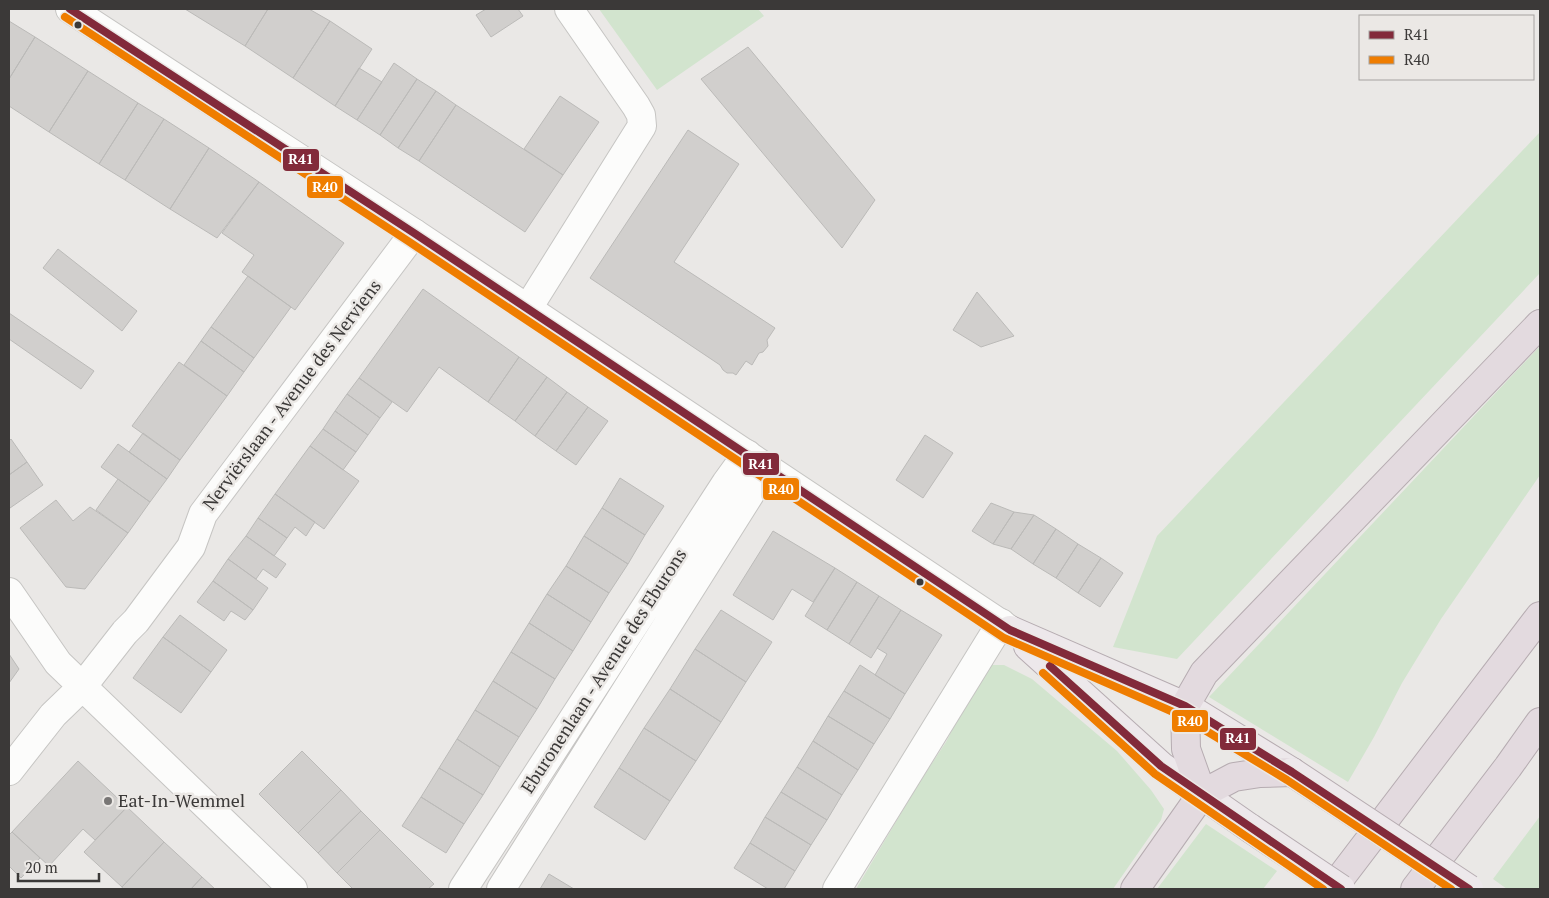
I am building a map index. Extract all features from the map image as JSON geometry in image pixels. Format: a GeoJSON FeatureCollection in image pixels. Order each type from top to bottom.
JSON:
{"type":"FeatureCollection","features":[{"type":"Feature","properties":{"kind":"highway"},"geometry":{"type":"LineString","coordinates":[[1202,794],[1186,750],[1185,706],[1204,673],[1540,324]]}},
{"type":"Feature","properties":{"kind":"highway"},"geometry":{"type":"LineString","coordinates":[[1332,889],[1540,616]]}},
{"type":"Feature","properties":{"kind":"highway"},"geometry":{"type":"LineString","coordinates":[[1415,889],[1508,768],[1540,722]]}},
{"type":"Feature","properties":{"kind":"highway"},"geometry":{"type":"LineString","coordinates":[[1135,889],[1202,794],[1234,777],[1260,773],[1292,772]]}},
{"type":"Feature","properties":{"kind":"main road"},"geometry":{"type":"LineString","coordinates":[[1005,626],[1185,706],[1292,772],[1469,889]]}},
{"type":"Feature","properties":{"kind":"main road"},"geometry":{"type":"LineString","coordinates":[[1005,626],[1161,766],[1341,889]]}},
{"type":"Feature","properties":{"kind":"street"},"geometry":{"type":"LineString","coordinates":[[70,9],[528,308],[1005,626],[837,889]]}},
{"type":"Feature","properties":{"kind":"street"},"geometry":{"type":"LineString","coordinates":[[528,308],[642,126],[642,115],[570,9]]}},
{"type":"Feature","properties":{"kind":"street","name":"Nerviërslaan - Avenue des Nerviens"},"geometry":{"type":"LineString","coordinates":[[9,771],[53,715],[82,687],[125,632],[136,621],[191,547],[203,514],[414,233]]}},
{"type":"Feature","properties":{"kind":"street","name":"Eburonenlaan - Avenue des Eburons"},"geometry":{"type":"LineString","coordinates":[[463,889],[726,483],[757,460]]}},
{"type":"Feature","properties":{"kind":"street","name":"Eburonenlaan - Avenue des Eburons"},"geometry":{"type":"LineString","coordinates":[[501,889],[757,460]]}},
{"type":"Feature","properties":{"kind":"street"},"geometry":{"type":"LineString","coordinates":[[9,592],[58,663],[293,889]]}},
{"type":"Feature","properties":{"kind":"green space"},"geometry":{"type":"Polygon","coordinates":[[[599,9],[758,9],[764,16],[657,90],[599,9]]]}},
{"type":"Feature","properties":{"kind":"green space"},"geometry":{"type":"Polygon","coordinates":[[[1540,132],[1540,273],[1177,659],[1113,647],[1157,536],[1540,132]]]}},
{"type":"Feature","properties":{"kind":"green space"},"geometry":{"type":"Polygon","coordinates":[[[1540,346],[1540,475],[1441,619],[1402,683],[1348,782],[1209,697],[1540,346]]]}},
{"type":"Feature","properties":{"kind":"green space"},"geometry":{"type":"Polygon","coordinates":[[[991,665],[1004,665],[1032,679],[1117,751],[1151,790],[1164,809],[1161,820],[1113,889],[856,889],[919,783],[946,742],[977,681],[991,665]]]}},
{"type":"Feature","properties":{"kind":"green space"},"geometry":{"type":"Polygon","coordinates":[[[1540,816],[1540,889],[1507,889],[1493,879],[1540,816]]]}},
{"type":"Feature","properties":{"kind":"green space"},"geometry":{"type":"Polygon","coordinates":[[[1206,824],[1277,871],[1263,889],[1157,889],[1206,824]]]}},
{"type":"Feature","properties":{"kind":"building"},"geometry":{"type":"Polygon","coordinates":[[[185,9],[268,9],[245,46],[185,9]]]}},
{"type":"Feature","properties":{"kind":"building"},"geometry":{"type":"Polygon","coordinates":[[[268,9],[309,9],[330,21],[293,78],[245,46],[268,9]]]}},
{"type":"Feature","properties":{"kind":"building"},"geometry":{"type":"Polygon","coordinates":[[[486,9],[518,9],[523,16],[491,37],[476,15],[486,9]]]}},
{"type":"Feature","properties":{"kind":"building"},"geometry":{"type":"Polygon","coordinates":[[[9,21],[35,37],[9,79],[9,21]]]}},
{"type":"Feature","properties":{"kind":"building"},"geometry":{"type":"Polygon","coordinates":[[[330,21],[372,49],[335,106],[293,78],[330,21]]]}},
{"type":"Feature","properties":{"kind":"building"},"geometry":{"type":"Polygon","coordinates":[[[35,37],[88,71],[49,132],[9,106],[9,79],[35,37]]]}},
{"type":"Feature","properties":{"kind":"building"},"geometry":{"type":"Polygon","coordinates":[[[748,47],[875,200],[842,248],[701,79],[748,47]]]}},
{"type":"Feature","properties":{"kind":"building"},"geometry":{"type":"Polygon","coordinates":[[[394,63],[417,79],[380,135],[357,120],[394,63]]]}},
{"type":"Feature","properties":{"kind":"building"},"geometry":{"type":"Polygon","coordinates":[[[359,68],[382,82],[357,120],[335,106],[359,68]]]}},
{"type":"Feature","properties":{"kind":"building"},"geometry":{"type":"Polygon","coordinates":[[[88,71],[138,103],[99,164],[49,132],[88,71]]]}},
{"type":"Feature","properties":{"kind":"building"},"geometry":{"type":"Polygon","coordinates":[[[417,79],[436,91],[398,148],[380,135],[417,79]]]}},
{"type":"Feature","properties":{"kind":"building"},"geometry":{"type":"Polygon","coordinates":[[[436,91],[456,105],[419,161],[398,148],[436,91]]]}},
{"type":"Feature","properties":{"kind":"building"},"geometry":{"type":"Polygon","coordinates":[[[560,96],[599,122],[563,175],[524,149],[560,96]]]}},
{"type":"Feature","properties":{"kind":"building"},"geometry":{"type":"Polygon","coordinates":[[[138,103],[164,119],[125,180],[99,164],[138,103]]]}},
{"type":"Feature","properties":{"kind":"building"},"geometry":{"type":"Polygon","coordinates":[[[456,105],[563,175],[525,232],[419,161],[456,105]]]}},
{"type":"Feature","properties":{"kind":"building"},"geometry":{"type":"Polygon","coordinates":[[[164,119],[209,148],[170,209],[125,180],[164,119]]]}},
{"type":"Feature","properties":{"kind":"building"},"geometry":{"type":"Polygon","coordinates":[[[688,130],[739,164],[674,262],[775,328],[767,340],[768,346],[763,352],[759,353],[752,365],[746,361],[736,375],[727,373],[720,365],[590,278],[688,130]]]}},
{"type":"Feature","properties":{"kind":"building"},"geometry":{"type":"Polygon","coordinates":[[[209,148],[259,182],[217,238],[170,209],[209,148]]]}},
{"type":"Feature","properties":{"kind":"building"},"geometry":{"type":"Polygon","coordinates":[[[259,182],[344,243],[295,310],[242,272],[254,255],[222,233],[259,182]]]}},
{"type":"Feature","properties":{"kind":"building"},"geometry":{"type":"Polygon","coordinates":[[[58,249],[137,311],[122,331],[43,268],[58,249]]]}},
{"type":"Feature","properties":{"kind":"building"},"geometry":{"type":"Polygon","coordinates":[[[248,276],[291,307],[254,358],[211,327],[248,276]]]}},
{"type":"Feature","properties":{"kind":"building"},"geometry":{"type":"Polygon","coordinates":[[[423,289],[519,357],[488,402],[439,367],[407,412],[359,378],[423,289]]]}},
{"type":"Feature","properties":{"kind":"building"},"geometry":{"type":"Polygon","coordinates":[[[977,292],[1014,336],[981,347],[953,330],[977,292]]]}},
{"type":"Feature","properties":{"kind":"building"},"geometry":{"type":"Polygon","coordinates":[[[9,313],[94,371],[81,389],[9,339],[9,313]]]}},
{"type":"Feature","properties":{"kind":"building"},"geometry":{"type":"Polygon","coordinates":[[[211,327],[254,358],[244,372],[201,341],[211,327]]]}},
{"type":"Feature","properties":{"kind":"building"},"geometry":{"type":"Polygon","coordinates":[[[201,341],[244,372],[227,396],[184,365],[201,341]]]}},
{"type":"Feature","properties":{"kind":"building"},"geometry":{"type":"Polygon","coordinates":[[[519,357],[547,377],[515,421],[488,402],[519,357]]]}},
{"type":"Feature","properties":{"kind":"building"},"geometry":{"type":"Polygon","coordinates":[[[179,362],[227,396],[180,460],[132,426],[179,362]]]}},
{"type":"Feature","properties":{"kind":"building"},"geometry":{"type":"Polygon","coordinates":[[[547,377],[567,392],[535,436],[515,421],[547,377]]]}},
{"type":"Feature","properties":{"kind":"building"},"geometry":{"type":"Polygon","coordinates":[[[359,378],[392,402],[380,418],[347,394],[359,378]]]}},
{"type":"Feature","properties":{"kind":"building"},"geometry":{"type":"Polygon","coordinates":[[[567,392],[588,407],[556,451],[535,436],[567,392]]]}},
{"type":"Feature","properties":{"kind":"building"},"geometry":{"type":"Polygon","coordinates":[[[347,394],[380,418],[368,435],[335,411],[347,394]]]}},
{"type":"Feature","properties":{"kind":"building"},"geometry":{"type":"Polygon","coordinates":[[[588,407],[608,421],[576,465],[556,451],[588,407]]]}},
{"type":"Feature","properties":{"kind":"building"},"geometry":{"type":"Polygon","coordinates":[[[335,411],[368,435],[356,452],[323,429],[335,411]]]}},
{"type":"Feature","properties":{"kind":"building"},"geometry":{"type":"Polygon","coordinates":[[[323,429],[356,452],[343,470],[310,446],[323,429]]]}},
{"type":"Feature","properties":{"kind":"building"},"geometry":{"type":"Polygon","coordinates":[[[143,433],[180,460],[167,479],[129,452],[143,433]]]}},
{"type":"Feature","properties":{"kind":"building"},"geometry":{"type":"Polygon","coordinates":[[[925,435],[953,453],[923,498],[896,480],[925,435]]]}},
{"type":"Feature","properties":{"kind":"building"},"geometry":{"type":"Polygon","coordinates":[[[11,439],[27,462],[9,475],[9,441],[11,439]]]}},
{"type":"Feature","properties":{"kind":"building"},"geometry":{"type":"Polygon","coordinates":[[[118,444],[167,479],[150,502],[101,467],[118,444]]]}},
{"type":"Feature","properties":{"kind":"building"},"geometry":{"type":"Polygon","coordinates":[[[310,446],[359,481],[324,529],[275,494],[310,446]]]}},
{"type":"Feature","properties":{"kind":"building"},"geometry":{"type":"Polygon","coordinates":[[[27,462],[43,485],[10,508],[9,475],[27,462]]]}},
{"type":"Feature","properties":{"kind":"building"},"geometry":{"type":"Polygon","coordinates":[[[620,478],[664,506],[645,535],[602,508],[620,478]]]}},
{"type":"Feature","properties":{"kind":"building"},"geometry":{"type":"Polygon","coordinates":[[[118,479],[150,502],[128,533],[96,510],[118,479]]]}},
{"type":"Feature","properties":{"kind":"building"},"geometry":{"type":"Polygon","coordinates":[[[275,494],[315,522],[306,536],[295,527],[287,538],[258,518],[275,494]]]}},
{"type":"Feature","properties":{"kind":"building"},"geometry":{"type":"Polygon","coordinates":[[[56,500],[73,521],[90,507],[128,533],[85,589],[66,587],[20,528],[56,500]]]}},
{"type":"Feature","properties":{"kind":"building"},"geometry":{"type":"Polygon","coordinates":[[[991,503],[1014,512],[993,544],[972,531],[991,503]]]}},
{"type":"Feature","properties":{"kind":"building"},"geometry":{"type":"Polygon","coordinates":[[[602,508],[645,535],[628,564],[584,536],[602,508]]]}},
{"type":"Feature","properties":{"kind":"building"},"geometry":{"type":"Polygon","coordinates":[[[1014,512],[1034,515],[1011,549],[993,544],[1014,512]]]}},
{"type":"Feature","properties":{"kind":"building"},"geometry":{"type":"Polygon","coordinates":[[[1034,515],[1056,529],[1033,564],[1011,549],[1034,515]]]}},
{"type":"Feature","properties":{"kind":"building"},"geometry":{"type":"Polygon","coordinates":[[[258,518],[287,538],[274,556],[246,536],[258,518]]]}},
{"type":"Feature","properties":{"kind":"building"},"geometry":{"type":"Polygon","coordinates":[[[1056,529],[1078,544],[1056,578],[1033,564],[1056,529]]]}},
{"type":"Feature","properties":{"kind":"building"},"geometry":{"type":"Polygon","coordinates":[[[773,531],[835,568],[813,602],[792,589],[773,620],[733,595],[773,531]]]}},
{"type":"Feature","properties":{"kind":"building"},"geometry":{"type":"Polygon","coordinates":[[[246,536],[286,564],[276,578],[263,569],[256,579],[228,559],[246,536]]]}},
{"type":"Feature","properties":{"kind":"building"},"geometry":{"type":"Polygon","coordinates":[[[584,536],[628,564],[609,593],[566,566],[584,536]]]}},
{"type":"Feature","properties":{"kind":"building"},"geometry":{"type":"Polygon","coordinates":[[[1078,544],[1101,558],[1078,593],[1056,578],[1078,544]]]}},
{"type":"Feature","properties":{"kind":"building"},"geometry":{"type":"Polygon","coordinates":[[[1101,558],[1123,573],[1100,607],[1078,593],[1101,558]]]}},
{"type":"Feature","properties":{"kind":"building"},"geometry":{"type":"Polygon","coordinates":[[[228,559],[268,588],[253,610],[213,581],[228,559]]]}},
{"type":"Feature","properties":{"kind":"building"},"geometry":{"type":"Polygon","coordinates":[[[566,566],[609,593],[591,622],[547,594],[566,566]]]}},
{"type":"Feature","properties":{"kind":"building"},"geometry":{"type":"Polygon","coordinates":[[[835,568],[857,582],[827,630],[805,616],[835,568]]]}},
{"type":"Feature","properties":{"kind":"building"},"geometry":{"type":"Polygon","coordinates":[[[213,581],[253,610],[245,620],[231,611],[224,621],[197,602],[213,581]]]}},
{"type":"Feature","properties":{"kind":"building"},"geometry":{"type":"Polygon","coordinates":[[[857,582],[879,596],[849,644],[827,630],[857,582]]]}},
{"type":"Feature","properties":{"kind":"building"},"geometry":{"type":"Polygon","coordinates":[[[547,594],[591,622],[573,651],[529,623],[547,594]]]}},
{"type":"Feature","properties":{"kind":"building"},"geometry":{"type":"Polygon","coordinates":[[[879,596],[901,610],[871,658],[849,644],[879,596]]]}},
{"type":"Feature","properties":{"kind":"building"},"geometry":{"type":"Polygon","coordinates":[[[721,610],[772,642],[746,682],[695,649],[721,610]]]}},
{"type":"Feature","properties":{"kind":"building"},"geometry":{"type":"Polygon","coordinates":[[[901,610],[942,635],[905,694],[875,675],[887,654],[877,648],[901,610]]]}},
{"type":"Feature","properties":{"kind":"building"},"geometry":{"type":"Polygon","coordinates":[[[180,615],[227,650],[211,672],[163,637],[180,615]]]}},
{"type":"Feature","properties":{"kind":"building"},"geometry":{"type":"Polygon","coordinates":[[[529,623],[573,651],[555,679],[511,652],[529,623]]]}},
{"type":"Feature","properties":{"kind":"building"},"geometry":{"type":"Polygon","coordinates":[[[163,637],[211,672],[181,713],[133,678],[163,637]]]}},
{"type":"Feature","properties":{"kind":"building"},"geometry":{"type":"Polygon","coordinates":[[[695,649],[746,682],[721,722],[670,689],[695,649]]]}},
{"type":"Feature","properties":{"kind":"building"},"geometry":{"type":"Polygon","coordinates":[[[511,652],[555,679],[537,709],[493,681],[511,652]]]}},
{"type":"Feature","properties":{"kind":"building"},"geometry":{"type":"Polygon","coordinates":[[[9,654],[19,669],[9,683],[9,654]]]}},
{"type":"Feature","properties":{"kind":"building"},"geometry":{"type":"Polygon","coordinates":[[[860,665],[905,694],[890,719],[844,691],[860,665]]]}},
{"type":"Feature","properties":{"kind":"building"},"geometry":{"type":"Polygon","coordinates":[[[493,681],[537,709],[519,737],[475,710],[493,681]]]}},
{"type":"Feature","properties":{"kind":"building"},"geometry":{"type":"Polygon","coordinates":[[[670,689],[721,722],[696,761],[644,728],[670,689]]]}},
{"type":"Feature","properties":{"kind":"building"},"geometry":{"type":"Polygon","coordinates":[[[844,691],[890,719],[874,744],[828,716],[844,691]]]}},
{"type":"Feature","properties":{"kind":"building"},"geometry":{"type":"Polygon","coordinates":[[[475,710],[519,737],[500,767],[457,739],[475,710]]]}},
{"type":"Feature","properties":{"kind":"building"},"geometry":{"type":"Polygon","coordinates":[[[828,716],[874,744],[858,770],[813,741],[828,716]]]}},
{"type":"Feature","properties":{"kind":"building"},"geometry":{"type":"Polygon","coordinates":[[[644,728],[696,761],[670,801],[619,768],[644,728]]]}},
{"type":"Feature","properties":{"kind":"building"},"geometry":{"type":"Polygon","coordinates":[[[457,739],[500,767],[483,795],[439,768],[457,739]]]}},
{"type":"Feature","properties":{"kind":"building"},"geometry":{"type":"Polygon","coordinates":[[[813,741],[858,770],[842,795],[797,767],[813,741]]]}},
{"type":"Feature","properties":{"kind":"building"},"geometry":{"type":"Polygon","coordinates":[[[302,751],[341,790],[298,833],[259,794],[302,751]]]}},
{"type":"Feature","properties":{"kind":"building"},"geometry":{"type":"Polygon","coordinates":[[[78,761],[127,807],[95,840],[83,829],[49,866],[12,832],[78,761]]]}},
{"type":"Feature","properties":{"kind":"building"},"geometry":{"type":"Polygon","coordinates":[[[797,767],[842,795],[827,820],[781,792],[797,767]]]}},
{"type":"Feature","properties":{"kind":"building"},"geometry":{"type":"Polygon","coordinates":[[[439,768],[483,795],[464,824],[421,797],[439,768]]]}},
{"type":"Feature","properties":{"kind":"building"},"geometry":{"type":"Polygon","coordinates":[[[619,768],[670,801],[645,840],[594,807],[619,768]]]}},
{"type":"Feature","properties":{"kind":"building"},"geometry":{"type":"Polygon","coordinates":[[[341,790],[361,811],[318,853],[298,833],[341,790]]]}},
{"type":"Feature","properties":{"kind":"building"},"geometry":{"type":"Polygon","coordinates":[[[781,792],[827,820],[811,845],[765,817],[781,792]]]}},
{"type":"Feature","properties":{"kind":"building"},"geometry":{"type":"Polygon","coordinates":[[[421,797],[464,824],[446,853],[402,826],[421,797]]]}},
{"type":"Feature","properties":{"kind":"building"},"geometry":{"type":"Polygon","coordinates":[[[127,807],[164,842],[122,887],[84,852],[127,807]]]}},
{"type":"Feature","properties":{"kind":"building"},"geometry":{"type":"Polygon","coordinates":[[[361,811],[380,830],[337,873],[318,853],[361,811]]]}},
{"type":"Feature","properties":{"kind":"building"},"geometry":{"type":"Polygon","coordinates":[[[765,817],[811,845],[795,871],[750,843],[765,817]]]}},
{"type":"Feature","properties":{"kind":"building"},"geometry":{"type":"Polygon","coordinates":[[[380,830],[434,884],[428,889],[353,889],[337,873],[380,830]]]}},
{"type":"Feature","properties":{"kind":"building"},"geometry":{"type":"Polygon","coordinates":[[[12,832],[40,858],[21,878],[9,866],[9,835],[12,832]]]}},
{"type":"Feature","properties":{"kind":"building"},"geometry":{"type":"Polygon","coordinates":[[[164,842],[202,877],[191,889],[123,889],[122,887],[164,842]]]}},
{"type":"Feature","properties":{"kind":"building"},"geometry":{"type":"Polygon","coordinates":[[[750,843],[795,871],[784,889],[768,889],[734,868],[750,843]]]}},
{"type":"Feature","properties":{"kind":"building"},"geometry":{"type":"Polygon","coordinates":[[[549,874],[574,889],[540,889],[549,874]]]}},
{"type":"Feature","properties":{"kind":"building"},"geometry":{"type":"Polygon","coordinates":[[[202,877],[215,889],[191,889],[202,877]]]}},
{"type":"Feature","properties":{"kind":"transit line","name":"R41"},"geometry":{"type":"LineString","coordinates":[[70,9],[414,233],[1010,630],[1185,706],[1292,772],[1469,889]]}},
{"type":"Feature","properties":{"kind":"transit line","name":"R40"},"geometry":{"type":"LineString","coordinates":[[65,17],[408,241],[1004,638],[1180,715],[1287,780],[1451,889]]}},
{"type":"Feature","properties":{"kind":"transit line","name":"R41"},"geometry":{"type":"LineString","coordinates":[[1050,666],[1161,766],[1341,889]]}},
{"type":"Feature","properties":{"kind":"transit line","name":"R40"},"geometry":{"type":"LineString","coordinates":[[1043,673],[1155,774],[1323,889]]}},
{"type":"Feature","properties":{"kind":"place","name":"Eat-In-Wemmel"},"geometry":{"type":"Point","coordinates":[108,801]}}]}
